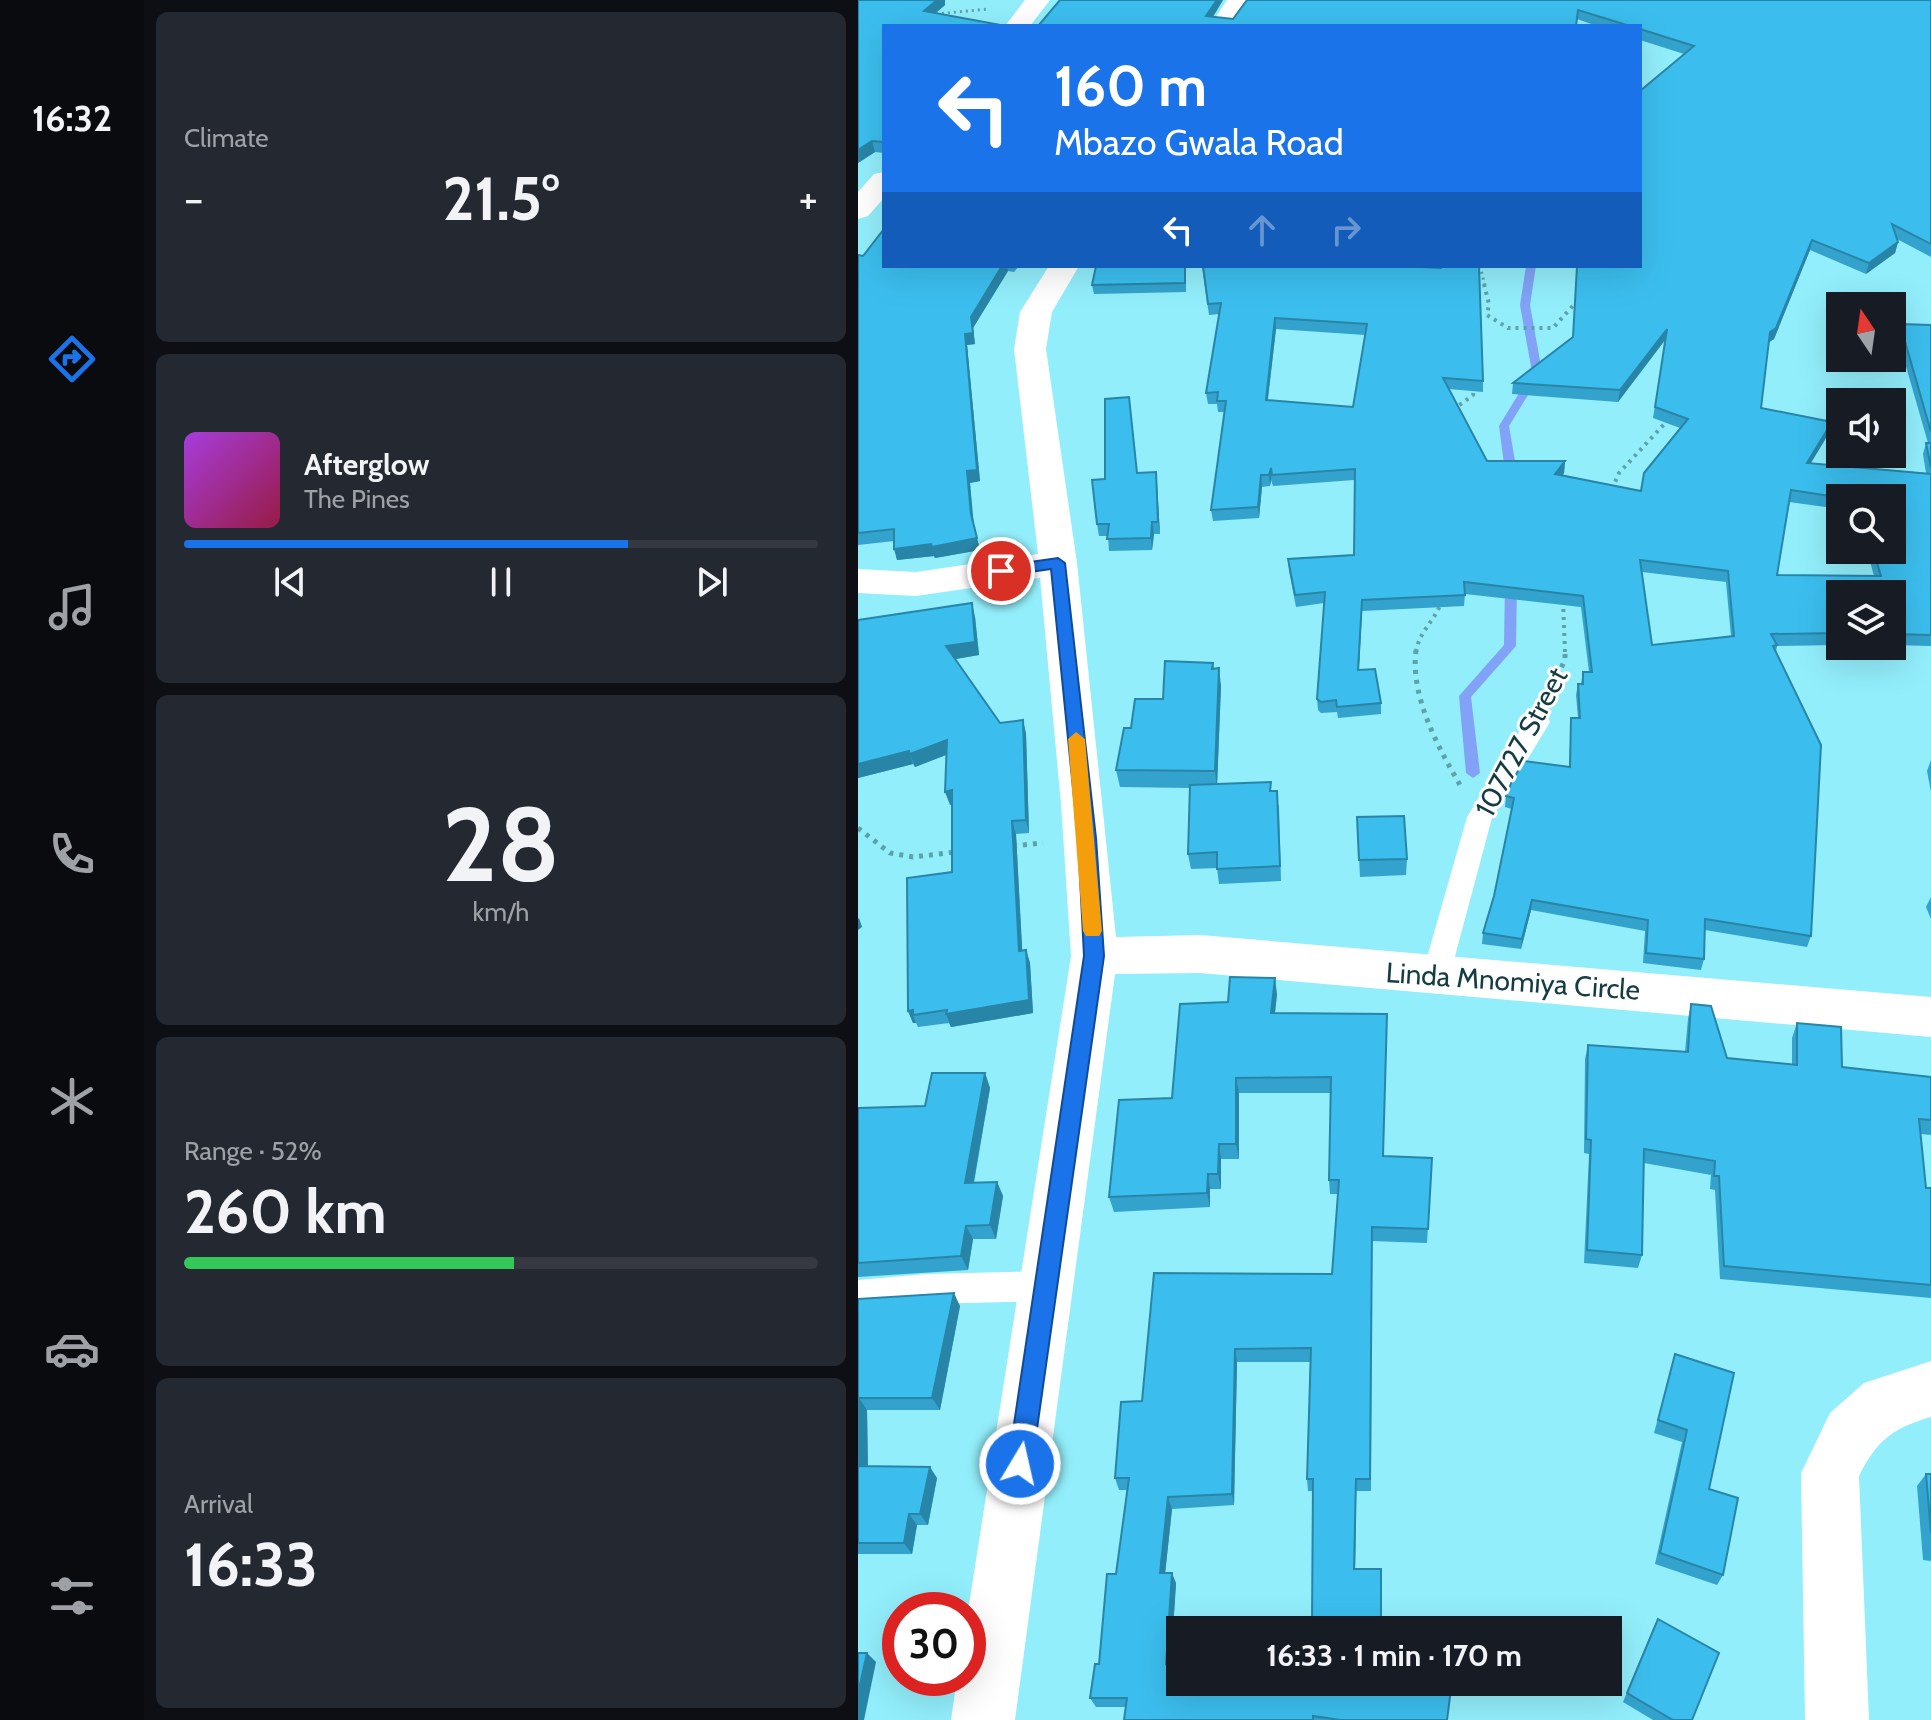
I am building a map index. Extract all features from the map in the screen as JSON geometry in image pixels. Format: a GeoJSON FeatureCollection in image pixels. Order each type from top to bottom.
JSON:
{"type":"FeatureCollection","features":[{"type":"Feature","properties":{"kind":"street"},"geometry":{"type":"LineString","coordinates":[[1223,24],[1239,0]]}},
{"type":"Feature","properties":{"kind":"street"},"geometry":{"type":"LineString","coordinates":[[1019,24],[1036,2]]}},
{"type":"Feature","properties":{"kind":"street"},"geometry":{"type":"LineString","coordinates":[[858,210],[882,182]]}},
{"type":"Feature","properties":{"kind":"street"},"geometry":{"type":"LineString","coordinates":[[983,1720],[1094,956],[1087,838],[1058,563],[1030,349],[1036,312],[1063,268]]}},
{"type":"Feature","properties":{"kind":"street"},"geometry":{"type":"LineString","coordinates":[[858,581],[916,584],[1058,563]]}},
{"type":"Feature","properties":{"kind":"street","name":"Linda Mnomiya Circle"},"geometry":{"type":"LineString","coordinates":[[1094,956],[1200,954],[1931,1017]]}},
{"type":"Feature","properties":{"kind":"street"},"geometry":{"type":"LineString","coordinates":[[1837,1720],[1830,1473],[1850,1433],[1884,1403],[1931,1389]]}},
{"type":"Feature","properties":{"kind":"lane","name":"107727 Street"},"geometry":{"type":"LineString","coordinates":[[1436,975],[1480,817],[1538,722]]}},
{"type":"Feature","properties":{"kind":"lane"},"geometry":{"type":"LineString","coordinates":[[858,1295],[926,1289],[1047,1286]]}},
{"type":"Feature","properties":{"kind":"path"},"geometry":{"type":"LineString","coordinates":[[931,14],[1036,2]]}},
{"type":"Feature","properties":{"kind":"path"},"geometry":{"type":"LineString","coordinates":[[1480,268],[1489,304],[1487,315],[1508,328],[1553,328],[1575,299],[1586,300]]}},
{"type":"Feature","properties":{"kind":"path"},"geometry":{"type":"LineString","coordinates":[[1452,415],[1454,407],[1473,395],[1476,380]]}},
{"type":"Feature","properties":{"kind":"path"},"geometry":{"type":"LineString","coordinates":[[1606,502],[1619,473],[1670,417]]}},
{"type":"Feature","properties":{"kind":"path","name":"107727 Street"},"geometry":{"type":"LineString","coordinates":[[1538,722],[1565,659],[1563,603],[1569,589]]}},
{"type":"Feature","properties":{"kind":"path"},"geometry":{"type":"LineString","coordinates":[[1442,597],[1440,612],[1424,628],[1416,644],[1417,676],[1426,711],[1456,777],[1480,817]]}},
{"type":"Feature","properties":{"kind":"path"},"geometry":{"type":"LineString","coordinates":[[858,828],[890,853],[913,857],[960,852]]}},
{"type":"Feature","properties":{"kind":"path"},"geometry":{"type":"LineString","coordinates":[[1008,847],[1087,838]]}},
{"type":"Feature","properties":{"kind":"building"},"geometry":{"type":"Polygon","coordinates":[[[858,0],[937,0],[924,11],[995,24],[882,24],[882,142],[872,141],[858,150],[858,0]]]}},
{"type":"Feature","properties":{"kind":"building"},"geometry":{"type":"Polygon","coordinates":[[[1060,0],[1217,0],[1206,16],[1233,19],[1247,0],[1931,0],[1931,244],[1892,224],[1898,242],[1869,263],[1812,240],[1776,328],[1770,332],[1761,408],[1826,421],[1826,432],[1807,463],[1826,465],[1826,468],[1931,474],[1931,635],[1906,634],[1906,580],[1826,580],[1826,633],[1771,634],[1777,645],[1773,646],[1821,745],[1811,936],[1705,919],[1704,959],[1646,953],[1648,920],[1532,900],[1522,939],[1483,933],[1494,896],[1514,798],[1506,796],[1512,781],[1524,761],[1570,767],[1571,718],[1580,718],[1578,684],[1583,684],[1583,672],[1592,672],[1583,596],[1464,582],[1465,595],[1362,600],[1358,670],[1375,669],[1381,703],[1337,707],[1336,700],[1321,702],[1317,699],[1325,592],[1295,595],[1288,559],[1354,555],[1355,469],[1272,475],[1271,468],[1269,475],[1261,475],[1258,507],[1211,510],[1226,401],[1217,401],[1218,392],[1206,393],[1221,303],[1208,304],[1203,268],[1479,268],[1483,381],[1443,378],[1487,461],[1565,461],[1555,474],[1641,491],[1644,473],[1688,419],[1655,407],[1667,329],[1620,390],[1513,383],[1573,337],[1577,268],[1642,268],[1642,89],[1694,46],[1642,30],[1642,24],[1624,24],[1578,10],[1576,24],[1040,24],[1060,0]],[[1275,318],[1266,400],[1353,407],[1367,324],[1275,318]],[[1640,560],[1652,645],[1734,636],[1728,571],[1640,560]]]}},
{"type":"Feature","properties":{"kind":"building"},"geometry":{"type":"Polygon","coordinates":[[[882,232],[882,268],[1001,268],[971,317],[973,333],[965,334],[977,470],[967,471],[977,538],[932,547],[931,544],[894,549],[894,529],[858,533],[858,255],[863,256],[882,232]]]}},
{"type":"Feature","properties":{"kind":"building"},"geometry":{"type":"Polygon","coordinates":[[[1096,268],[1185,268],[1185,283],[1092,285],[1096,268]]]}},
{"type":"Feature","properties":{"kind":"building"},"geometry":{"type":"Polygon","coordinates":[[[1906,324],[1931,325],[1931,432],[1906,345],[1906,324]]]}},
{"type":"Feature","properties":{"kind":"building"},"geometry":{"type":"Polygon","coordinates":[[[1129,397],[1137,473],[1156,472],[1158,522],[1152,522],[1151,538],[1107,539],[1109,524],[1097,524],[1092,480],[1105,479],[1105,399],[1129,397]]]}},
{"type":"Feature","properties":{"kind":"building"},"geometry":{"type":"Polygon","coordinates":[[[1926,443],[1931,443],[1931,468],[1926,443]]]}},
{"type":"Feature","properties":{"kind":"building"},"geometry":{"type":"Polygon","coordinates":[[[972,603],[975,642],[946,646],[1000,723],[1023,720],[1026,820],[1012,821],[1019,951],[1026,950],[1029,1000],[946,1014],[947,1010],[913,1015],[913,1010],[908,1011],[907,878],[952,872],[952,790],[945,792],[947,740],[910,754],[909,751],[858,764],[858,620],[972,603]]]}},
{"type":"Feature","properties":{"kind":"building"},"geometry":{"type":"Polygon","coordinates":[[[1165,661],[1213,663],[1212,669],[1219,668],[1215,771],[1116,770],[1124,728],[1131,728],[1135,699],[1163,699],[1165,661]]]}},
{"type":"Feature","properties":{"kind":"building"},"geometry":{"type":"Polygon","coordinates":[[[1271,782],[1270,791],[1277,791],[1280,866],[1217,869],[1217,852],[1188,854],[1190,785],[1271,782]]]}},
{"type":"Feature","properties":{"kind":"building"},"geometry":{"type":"Polygon","coordinates":[[[1404,816],[1407,859],[1359,860],[1357,817],[1404,816]]]}},
{"type":"Feature","properties":{"kind":"building"},"geometry":{"type":"Polygon","coordinates":[[[1230,977],[1275,978],[1271,1013],[1387,1014],[1383,1156],[1432,1158],[1428,1229],[1372,1227],[1370,1479],[1356,1479],[1354,1569],[1381,1569],[1381,1616],[1312,1616],[1313,1479],[1307,1479],[1311,1348],[1235,1349],[1232,1494],[1168,1497],[1160,1573],[1172,1573],[1169,1616],[1166,1616],[1166,1696],[1450,1696],[1447,1720],[1340,1720],[1313,1716],[1313,1720],[1124,1720],[1127,1698],[1090,1698],[1095,1664],[1099,1664],[1107,1574],[1116,1574],[1129,1478],[1115,1478],[1121,1402],[1142,1401],[1154,1273],[1332,1274],[1339,1180],[1329,1180],[1331,1077],[1236,1078],[1236,1144],[1219,1144],[1218,1174],[1208,1174],[1207,1193],[1109,1197],[1119,1100],[1172,1098],[1180,1004],[1228,1002],[1230,977]]]}},
{"type":"Feature","properties":{"kind":"building"},"geometry":{"type":"Polygon","coordinates":[[[1691,1004],[1711,1006],[1727,1058],[1797,1065],[1797,1023],[1841,1027],[1842,1067],[1931,1077],[1931,1120],[1919,1119],[1926,1188],[1931,1188],[1931,1285],[1724,1266],[1719,1176],[1714,1176],[1715,1161],[1644,1149],[1642,1255],[1587,1250],[1591,1140],[1586,1139],[1588,1045],[1688,1052],[1691,1004]]]}},
{"type":"Feature","properties":{"kind":"building"},"geometry":{"type":"Polygon","coordinates":[[[932,1073],[985,1073],[965,1183],[997,1182],[990,1225],[966,1226],[961,1256],[858,1263],[858,1108],[925,1106],[932,1073]]]}},
{"type":"Feature","properties":{"kind":"building"},"geometry":{"type":"Polygon","coordinates":[[[954,1293],[932,1398],[859,1398],[859,1466],[930,1467],[920,1514],[909,1514],[904,1543],[858,1543],[858,1299],[954,1293]]]}},
{"type":"Feature","properties":{"kind":"building"},"geometry":{"type":"Polygon","coordinates":[[[1675,1354],[1734,1373],[1709,1489],[1738,1498],[1723,1575],[1660,1553],[1687,1430],[1658,1420],[1675,1354]]]}},
{"type":"Feature","properties":{"kind":"building"},"geometry":{"type":"Polygon","coordinates":[[[1926,1474],[1931,1474],[1931,1533],[1926,1474]]]}},
{"type":"Feature","properties":{"kind":"building"},"geometry":{"type":"Polygon","coordinates":[[[1658,1619],[1719,1653],[1692,1720],[1673,1720],[1627,1693],[1658,1619]]]}},
{"type":"Feature","properties":{"kind":"building"},"geometry":{"type":"Polygon","coordinates":[[[858,1653],[867,1653],[858,1694],[858,1653]]]}},
{"type":"Feature","properties":{"kind":"waterway"},"geometry":{"type":"LineString","coordinates":[[1512,479],[1504,426],[1537,372],[1525,305],[1531,268]]}},
{"type":"Feature","properties":{"kind":"waterway"},"geometry":{"type":"LineString","coordinates":[[1473,773],[1465,696],[1510,646],[1511,583]]}},
{"type":"Feature","properties":{"kind":"slow traffic"},"geometry":{"type":"LineString","coordinates":[[1076,739],[1087,838],[1092,931]]}},
{"type":"Feature","properties":{"kind":"route"},"geometry":{"type":"LineString","coordinates":[[1001,571],[1058,563],[1087,838],[1094,956],[1020,1464]]}}]}
